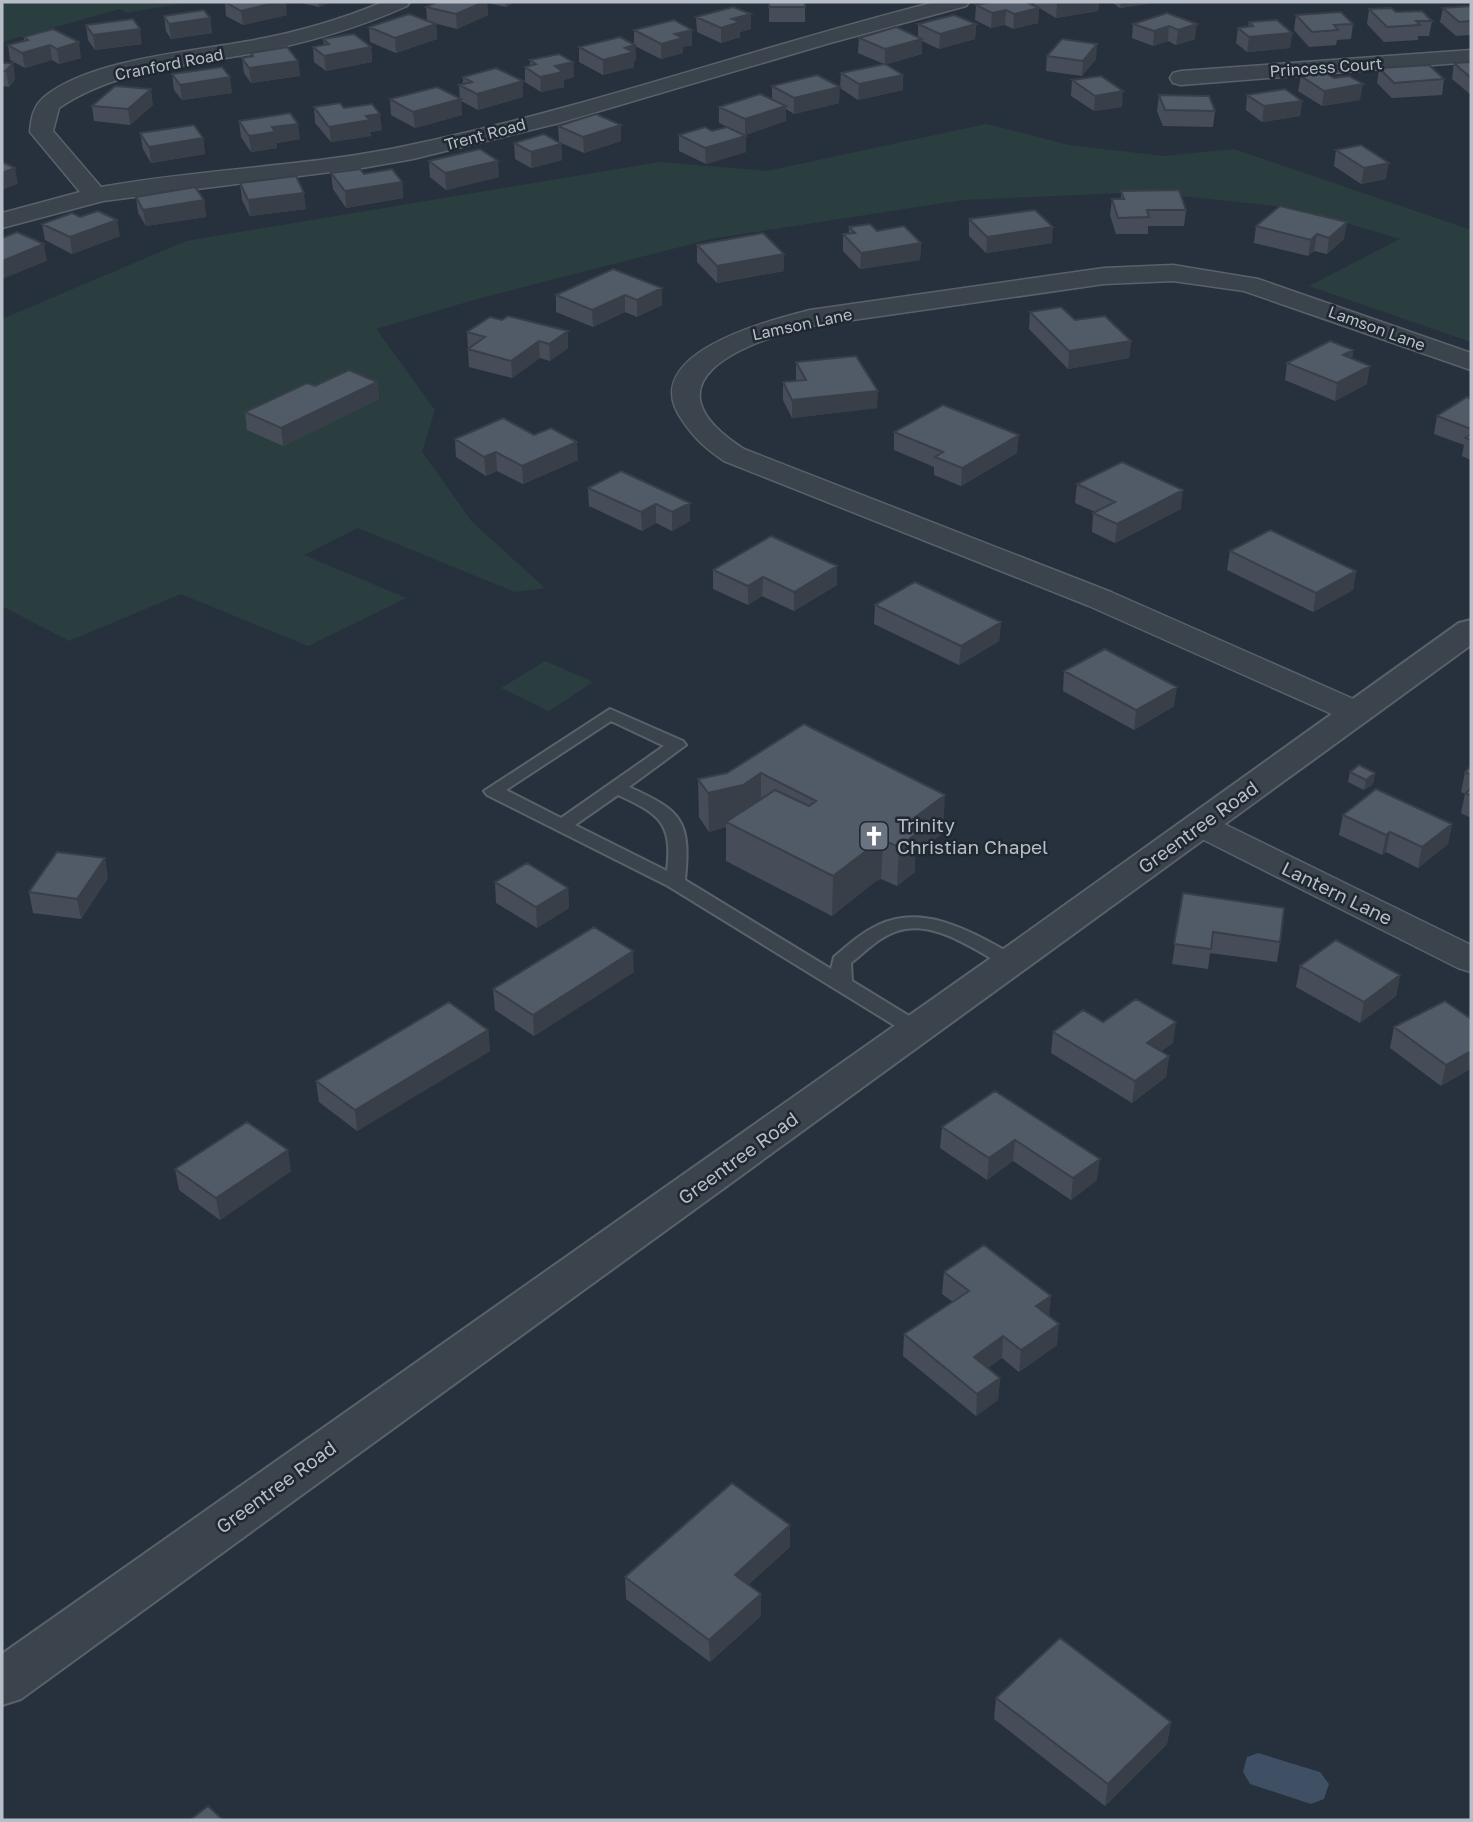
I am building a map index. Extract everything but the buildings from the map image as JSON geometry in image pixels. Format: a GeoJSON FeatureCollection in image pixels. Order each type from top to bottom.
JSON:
{"type":"FeatureCollection","features":[{"type":"Feature","properties":{"kind":"street","name":"Cranford Road"},"geometry":{"type":"LineString","coordinates":[[95,195],[41,132],[44,113],[49,104],[60,96],[98,79],[124,72],[254,47],[335,27],[400,2]]}},
{"type":"Feature","properties":{"kind":"street","name":"Trent Road"},"geometry":{"type":"LineString","coordinates":[[2,221],[95,195],[155,185],[354,162],[415,151],[959,2]]}},
{"type":"Feature","properties":{"kind":"street"},"geometry":{"type":"LineString","coordinates":[[864,3],[898,18]]}},
{"type":"Feature","properties":{"kind":"street","name":"Princess Court"},"geometry":{"type":"LineString","coordinates":[[1181,78],[1471,56]]}},
{"type":"Feature","properties":{"kind":"street","name":"Lamson Lane"},"geometry":{"type":"LineString","coordinates":[[1355,712],[1100,599],[733,455],[707,436],[693,416],[686,397],[690,378],[702,362],[722,347],[748,334],[810,318],[1011,289],[1137,274],[1173,273],[1249,284],[1471,362]]}},
{"type":"Feature","properties":{"kind":"street","name":"Greentree Road"},"geometry":{"type":"LineString","coordinates":[[2,1683],[1202,826],[1471,630]]}},
{"type":"Feature","properties":{"kind":"street","name":"Lantern Lane"},"geometry":{"type":"LineString","coordinates":[[1202,826],[1471,960]]}},
{"type":"Feature","properties":{"kind":"lane"},"geometry":{"type":"LineString","coordinates":[[562,826],[677,745],[610,715],[493,791],[562,826],[675,882],[917,1030]]}},
{"type":"Feature","properties":{"kind":"lane"},"geometry":{"type":"LineString","coordinates":[[617,788],[654,805],[671,819],[679,837],[675,882]]}},
{"type":"Feature","properties":{"kind":"lane"},"geometry":{"type":"LineString","coordinates":[[842,984],[841,961],[888,927],[913,921],[947,929],[1012,962]]}},
{"type":"Feature","properties":{"kind":"green space"},"geometry":{"type":"Polygon","coordinates":[[[2,2],[190,2],[126,13],[120,9],[2,42],[2,2]]]}},
{"type":"Feature","properties":{"kind":"green space"},"geometry":{"type":"Polygon","coordinates":[[[986,124],[1069,145],[1163,156],[1234,149],[1471,230],[1471,342],[1309,286],[1400,239],[1295,208],[1142,192],[963,200],[711,239],[477,299],[376,329],[435,410],[422,452],[472,522],[545,588],[515,592],[358,528],[304,555],[406,598],[308,646],[181,594],[69,641],[2,606],[2,319],[186,241],[660,162],[767,171],[986,124]]]}},
{"type":"Feature","properties":{"kind":"green space"},"geometry":{"type":"Polygon","coordinates":[[[545,661],[593,682],[549,711],[501,688],[545,661]]]}},
{"type":"Feature","properties":{"kind":"water"},"geometry":{"type":"Polygon","coordinates":[[[1258,1753],[1320,1772],[1329,1784],[1324,1799],[1311,1804],[1250,1784],[1243,1772],[1247,1757],[1258,1753]]]}},
{"type":"Feature","properties":{"kind":"place","name":"Trinity Christian Chapel"},"geometry":{"type":"Point","coordinates":[874,836]}}]}
